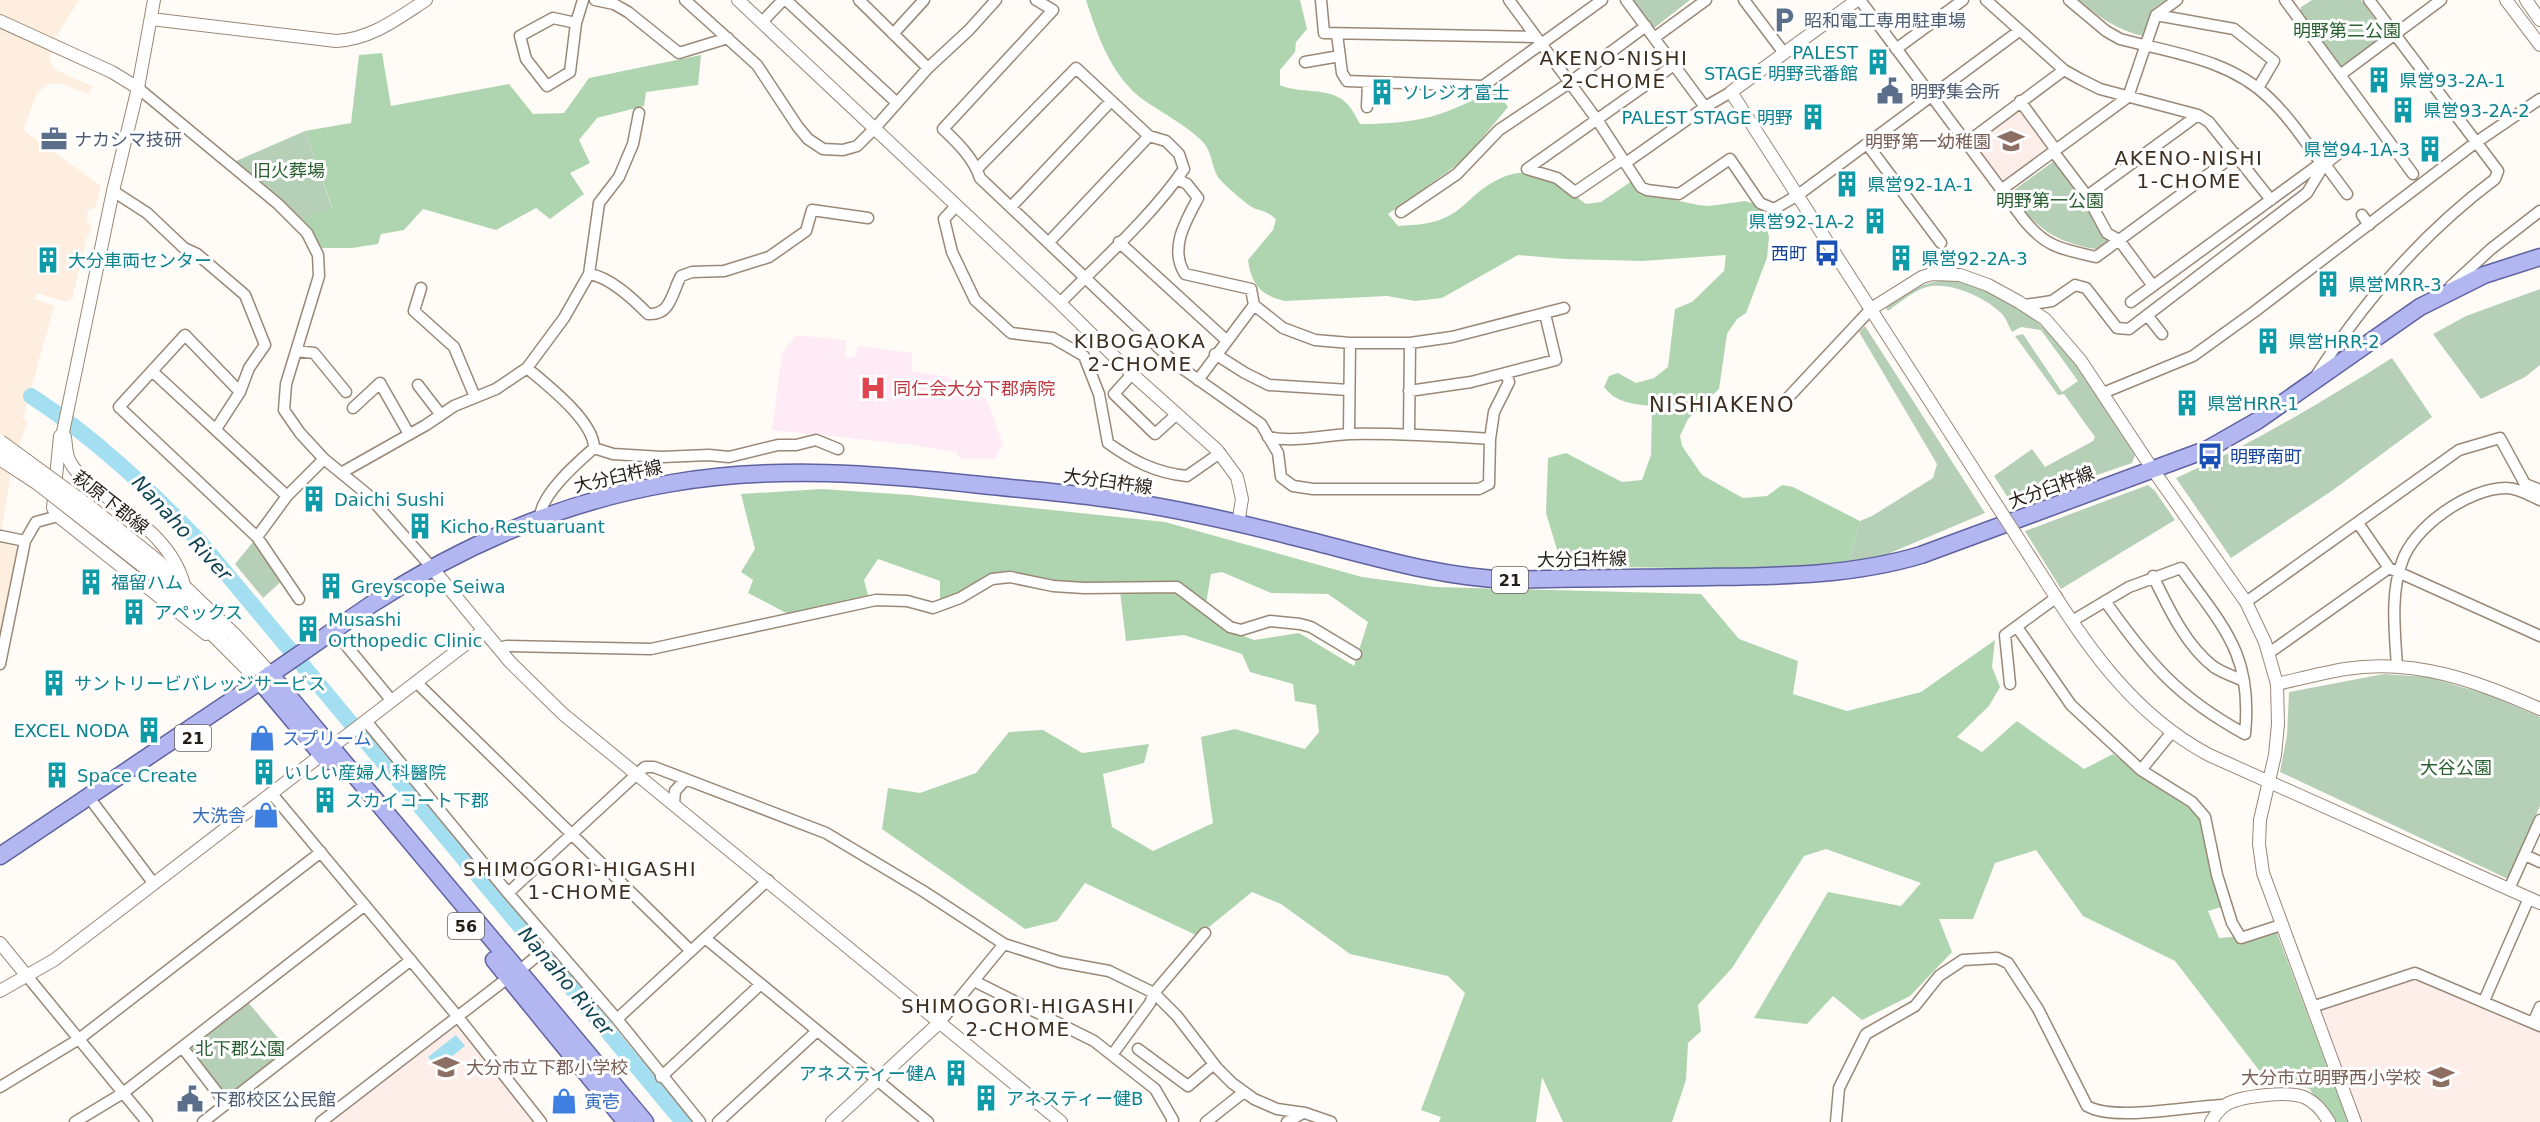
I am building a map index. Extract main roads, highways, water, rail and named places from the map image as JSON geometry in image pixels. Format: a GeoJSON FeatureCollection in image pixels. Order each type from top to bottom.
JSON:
{"type":"FeatureCollection","features":[{"type":"Feature","properties":{"kind":"main road","name":"大分臼杵線"},"geometry":{"type":"LineString","coordinates":[[0,856],[91,800],[269,682],[375,602],[477,544],[607,496],[675,482],[771,474],[827,473],[909,478],[1095,497],[1161,507],[1417,569],[1465,577],[1510,580],[1812,575],[1878,567],[1921,555],[2194,455],[2223,442],[2257,421],[2411,312],[2444,293],[2494,271],[2540,256]]}},
{"type":"Feature","properties":{"kind":"main road","name":"萩原下郡線"},"geometry":{"type":"LineString","coordinates":[[0,442],[93,510],[153,565],[225,644],[269,682]]}},
{"type":"Feature","properties":{"kind":"main road","name":"萩原下郡線"},"geometry":{"type":"LineString","coordinates":[[0,458],[184,585],[269,682]]}},
{"type":"Feature","properties":{"kind":"main road","name":"大分臼杵線"},"geometry":{"type":"LineString","coordinates":[[308,654],[340,638],[433,569]]}},
{"type":"Feature","properties":{"kind":"main road","name":"56"},"geometry":{"type":"LineString","coordinates":[[269,682],[326,752],[519,970],[645,1122]]}},
{"type":"Feature","properties":{"kind":"main road","name":"大分臼杵線"},"geometry":{"type":"LineString","coordinates":[[0,867],[91,800]]}},
{"type":"Feature","properties":{"kind":"main road","name":"56"},"geometry":{"type":"LineString","coordinates":[[519,970],[626,1122]]}},
{"type":"Feature","properties":{"kind":"water"},"geometry":{"type":"Polygon","coordinates":[[[456,1035],[465,1046],[437,1068],[428,1057],[456,1035]]]}},
{"type":"Feature","properties":{"kind":"waterway","name":"Nanaho River"},"geometry":{"type":"LineString","coordinates":[[31,396],[120,464],[200,542],[683,1122]]}},
{"type":"Feature","properties":{"kind":"place","name":"昭和電工専用駐車場"},"geometry":{"type":"Point","coordinates":[1784,20]}},
{"type":"Feature","properties":{"kind":"place","name":"PALEST STAGE 明野弐番館"},"geometry":{"type":"Point","coordinates":[1878,62]}},
{"type":"Feature","properties":{"kind":"place","name":"県営93-2A-1"},"geometry":{"type":"Point","coordinates":[2379,80]}},
{"type":"Feature","properties":{"kind":"place","name":"明野集会所"},"geometry":{"type":"Point","coordinates":[1890,91]}},
{"type":"Feature","properties":{"kind":"place","name":"ソレジオ富士"},"geometry":{"type":"Point","coordinates":[1382,92]}},
{"type":"Feature","properties":{"kind":"place","name":"県営93-2A-2"},"geometry":{"type":"Point","coordinates":[2403,110]}},
{"type":"Feature","properties":{"kind":"place","name":"PALEST STAGE 明野"},"geometry":{"type":"Point","coordinates":[1813,117]}},
{"type":"Feature","properties":{"kind":"place","name":"ナカシマ技研"},"geometry":{"type":"Point","coordinates":[54,139]}},
{"type":"Feature","properties":{"kind":"place","name":"明野第一幼稚園"},"geometry":{"type":"Point","coordinates":[2011,141]}},
{"type":"Feature","properties":{"kind":"place","name":"県営94-1A-3"},"geometry":{"type":"Point","coordinates":[2430,149]}},
{"type":"Feature","properties":{"kind":"place","name":"県営92-1A-1"},"geometry":{"type":"Point","coordinates":[1847,184]}},
{"type":"Feature","properties":{"kind":"place","name":"県営92-1A-2"},"geometry":{"type":"Point","coordinates":[1875,221]}},
{"type":"Feature","properties":{"kind":"place","name":"西町"},"geometry":{"type":"Point","coordinates":[1827,253]}},
{"type":"Feature","properties":{"kind":"place","name":"県営92-2A-3"},"geometry":{"type":"Point","coordinates":[1901,258]}},
{"type":"Feature","properties":{"kind":"place","name":"大分車両センター"},"geometry":{"type":"Point","coordinates":[48,260]}},
{"type":"Feature","properties":{"kind":"place","name":"県営MRR-3"},"geometry":{"type":"Point","coordinates":[2328,284]}},
{"type":"Feature","properties":{"kind":"place","name":"県営HRR-2"},"geometry":{"type":"Point","coordinates":[2268,341]}},
{"type":"Feature","properties":{"kind":"place","name":"同仁会大分下郡病院"},"geometry":{"type":"Point","coordinates":[873,388]}},
{"type":"Feature","properties":{"kind":"place","name":"県営HRR-1"},"geometry":{"type":"Point","coordinates":[2187,403]}},
{"type":"Feature","properties":{"kind":"place","name":"明野南町"},"geometry":{"type":"Point","coordinates":[2210,456]}},
{"type":"Feature","properties":{"kind":"place","name":"Daichi Sushi"},"geometry":{"type":"Point","coordinates":[314,499]}},
{"type":"Feature","properties":{"kind":"place","name":"Kicho Restuaruant"},"geometry":{"type":"Point","coordinates":[420,526]}},
{"type":"Feature","properties":{"kind":"place","name":"福留ハム"},"geometry":{"type":"Point","coordinates":[91,582]}},
{"type":"Feature","properties":{"kind":"place","name":"Greyscope Seiwa"},"geometry":{"type":"Point","coordinates":[331,586]}},
{"type":"Feature","properties":{"kind":"place","name":"アペックス"},"geometry":{"type":"Point","coordinates":[134,612]}},
{"type":"Feature","properties":{"kind":"place","name":"Musashi Orthopedic Clinic"},"geometry":{"type":"Point","coordinates":[308,629]}},
{"type":"Feature","properties":{"kind":"place","name":"サントリービバレッジサービス"},"geometry":{"type":"Point","coordinates":[54,683]}},
{"type":"Feature","properties":{"kind":"place","name":"EXCEL NODA"},"geometry":{"type":"Point","coordinates":[149,730]}},
{"type":"Feature","properties":{"kind":"place","name":"スプリーム"},"geometry":{"type":"Point","coordinates":[262,738]}},
{"type":"Feature","properties":{"kind":"place","name":"いしい産婦人科醫院"},"geometry":{"type":"Point","coordinates":[264,772]}},
{"type":"Feature","properties":{"kind":"place","name":"Space Create"},"geometry":{"type":"Point","coordinates":[57,775]}},
{"type":"Feature","properties":{"kind":"place","name":"スカイコート下郡"},"geometry":{"type":"Point","coordinates":[325,800]}},
{"type":"Feature","properties":{"kind":"place","name":"大洗舎"},"geometry":{"type":"Point","coordinates":[266,815]}},
{"type":"Feature","properties":{"kind":"place","name":"大分市立下郡小学校"},"geometry":{"type":"Point","coordinates":[446,1067]}},
{"type":"Feature","properties":{"kind":"place","name":"アネスティー健A"},"geometry":{"type":"Point","coordinates":[956,1073]}},
{"type":"Feature","properties":{"kind":"place","name":"大分市立明野西小学校"},"geometry":{"type":"Point","coordinates":[2441,1077]}},
{"type":"Feature","properties":{"kind":"place","name":"アネスティー健B"},"geometry":{"type":"Point","coordinates":[986,1098]}},
{"type":"Feature","properties":{"kind":"place","name":"下郡校区公民館"},"geometry":{"type":"Point","coordinates":[190,1099]}},
{"type":"Feature","properties":{"kind":"place","name":"寅壱"},"geometry":{"type":"Point","coordinates":[564,1101]}},
{"type":"Feature","properties":{"kind":"district","name":"AKENO-NISHI 2-CHOME"},"geometry":{"type":"Point","coordinates":[1614,70]}},
{"type":"Feature","properties":{"kind":"district","name":"AKENO-NISHI 1-CHOME"},"geometry":{"type":"Point","coordinates":[2189,170]}},
{"type":"Feature","properties":{"kind":"district","name":"KIBOGAOKA 2-CHOME"},"geometry":{"type":"Point","coordinates":[1140,352]}},
{"type":"Feature","properties":{"kind":"district","name":"NISHIAKENO"},"geometry":{"type":"Point","coordinates":[1722,405]}},
{"type":"Feature","properties":{"kind":"district","name":"SHIMOGORI-HIGASHI 1-CHOME"},"geometry":{"type":"Point","coordinates":[580,880]}},
{"type":"Feature","properties":{"kind":"district","name":"SHIMOGORI-HIGASHI 2-CHOME"},"geometry":{"type":"Point","coordinates":[1018,1018]}},
{"type":"Feature","properties":{"kind":"park label","name":"明野第二公園"},"geometry":{"type":"Point","coordinates":[2347,30]}},
{"type":"Feature","properties":{"kind":"park label","name":"旧火葬場"},"geometry":{"type":"Point","coordinates":[289,170]}},
{"type":"Feature","properties":{"kind":"park label","name":"明野第一公園"},"geometry":{"type":"Point","coordinates":[2050,200]}},
{"type":"Feature","properties":{"kind":"park label","name":"大谷公園"},"geometry":{"type":"Point","coordinates":[2456,767]}},
{"type":"Feature","properties":{"kind":"park label","name":"北下郡公園"},"geometry":{"type":"Point","coordinates":[240,1048]}}]}
